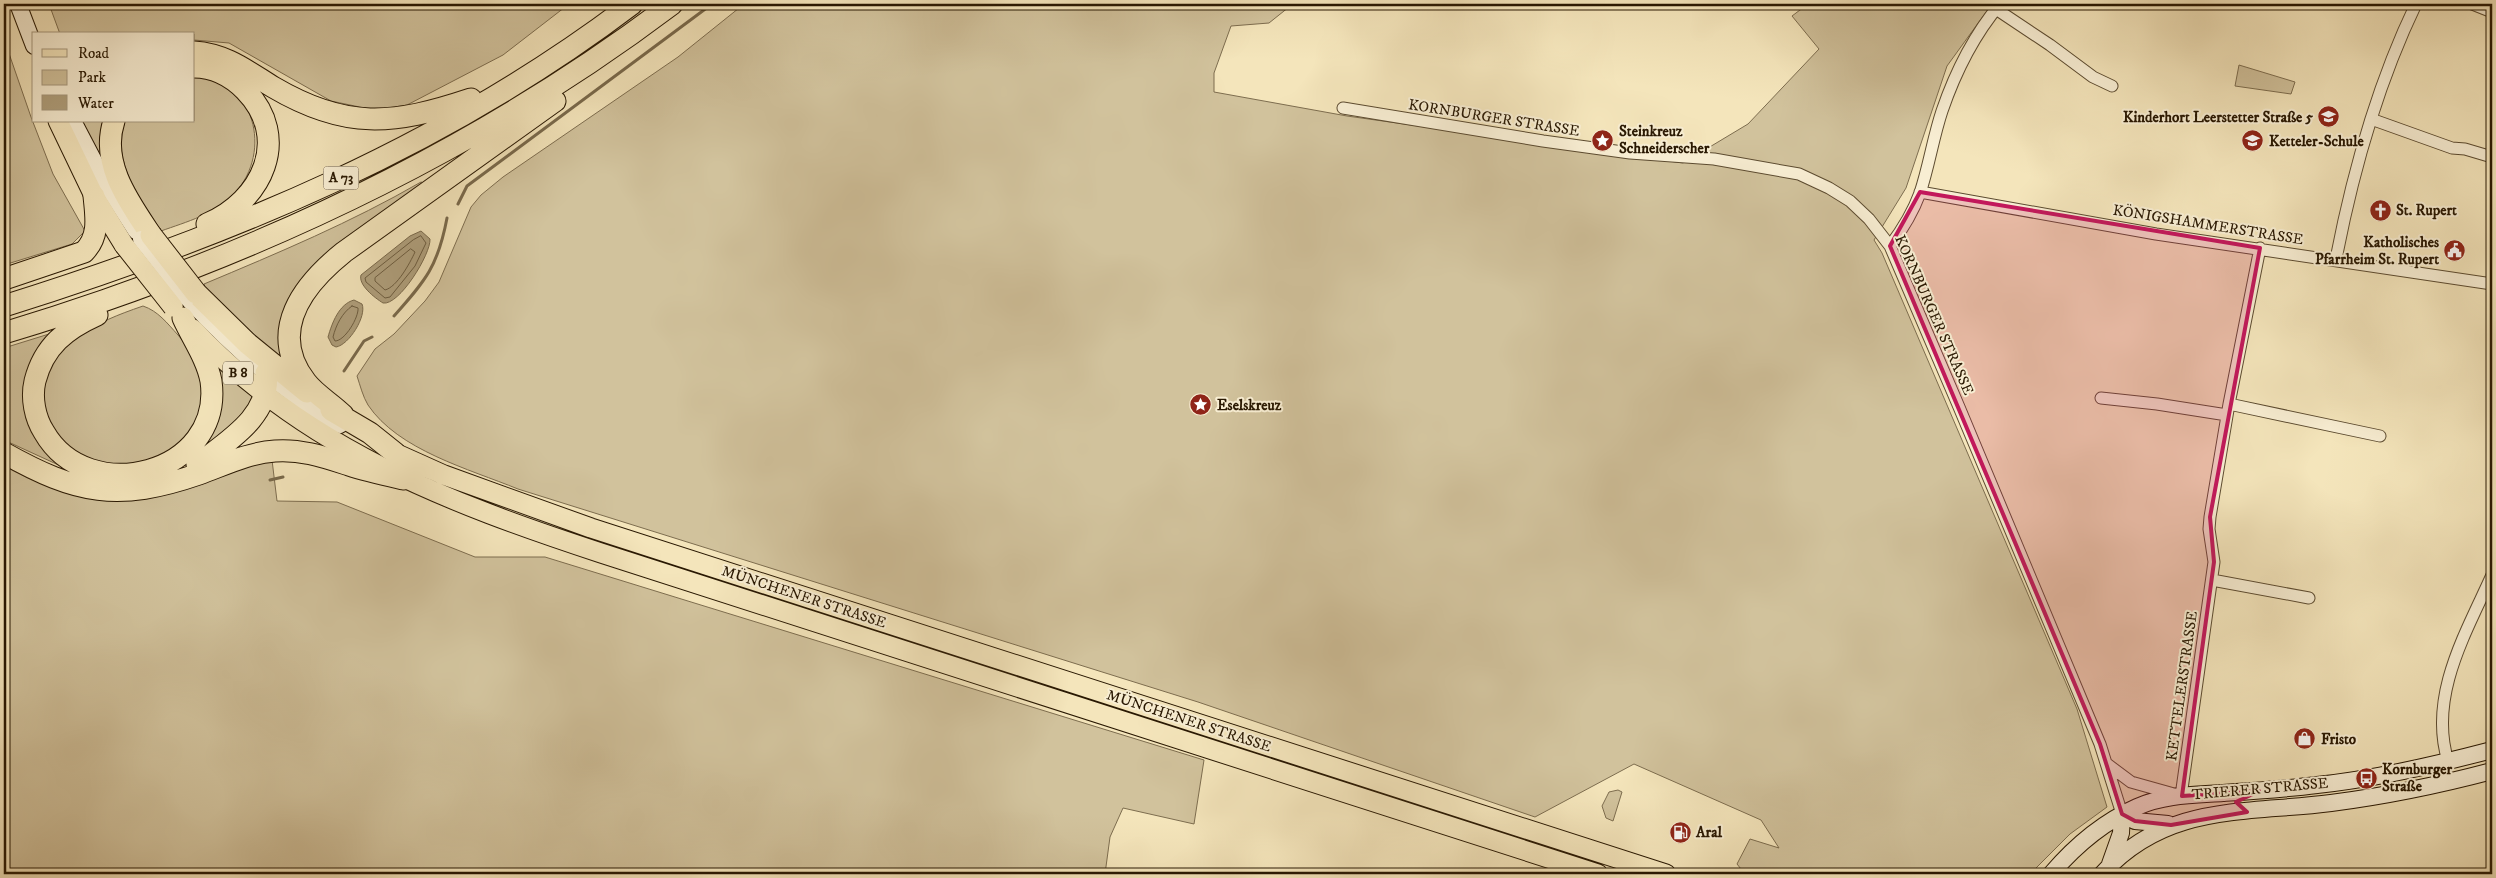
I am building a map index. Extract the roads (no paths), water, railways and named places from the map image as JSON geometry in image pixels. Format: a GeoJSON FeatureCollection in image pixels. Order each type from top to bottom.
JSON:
{"type":"FeatureCollection","features":[{"type":"Feature","properties":{"kind":"highway","name":"A 73"},"geometry":{"type":"LineString","coordinates":[[4,306],[144,243],[245,221],[335,181],[424,136],[514,84],[632,4]]}},
{"type":"Feature","properties":{"kind":"highway","name":"A 73"},"geometry":{"type":"LineString","coordinates":[[4,333],[136,289],[266,238],[385,183],[516,110],[672,4]]}},
{"type":"Feature","properties":{"kind":"highway"},"geometry":{"type":"LineString","coordinates":[[310,404],[306,381],[296,365],[290,334],[297,303],[314,278],[344,252],[578,85],[639,28]]}},
{"type":"Feature","properties":{"kind":"highway"},"geometry":{"type":"LineString","coordinates":[[195,52],[214,54],[231,60],[302,102],[325,111],[355,118],[386,119],[419,115],[514,84]]}},
{"type":"Feature","properties":{"kind":"highway"},"geometry":{"type":"LineString","coordinates":[[144,243],[187,233],[211,223],[242,203],[257,184],[266,162],[267,136],[262,117],[255,102],[241,86],[225,75],[207,68],[195,67]]}},
{"type":"Feature","properties":{"kind":"highway"},"geometry":{"type":"LineString","coordinates":[[114,122],[110,148],[117,177],[144,243],[185,304],[208,371],[211,390],[205,424],[191,447],[166,464],[146,471],[127,474],[95,471],[69,460],[47,438],[37,416],[34,384],[40,363],[52,344],[65,332],[100,314],[136,289]]}},
{"type":"Feature","properties":{"kind":"highway"},"geometry":{"type":"LineString","coordinates":[[4,279],[84,252],[90,246],[95,233],[94,196]]}},
{"type":"Feature","properties":{"kind":"highway"},"geometry":{"type":"LineString","coordinates":[[185,304],[247,343],[310,404],[332,411],[332,433],[350,466],[404,479]]}},
{"type":"Feature","properties":{"kind":"highway"},"geometry":{"type":"LineString","coordinates":[[175,481],[232,439],[256,412],[266,395],[268,384],[266,373]]}},
{"type":"Feature","properties":{"kind":"highway"},"geometry":{"type":"LineString","coordinates":[[4,453],[50,478],[94,490],[116,492],[139,490],[175,481],[240,458],[276,451],[332,433],[370,433],[395,452]]}},
{"type":"Feature","properties":{"kind":"main road"},"geometry":{"type":"LineString","coordinates":[[18,4],[32,41]]}},
{"type":"Feature","properties":{"kind":"main road","name":"B 8"},"geometry":{"type":"LineString","coordinates":[[58,122],[94,196],[144,243],[226,362],[266,395],[310,404]]}},
{"type":"Feature","properties":{"kind":"main road"},"geometry":{"type":"LineString","coordinates":[[74,122],[106,184],[144,243]]}},
{"type":"Feature","properties":{"kind":"main road"},"geometry":{"type":"LineString","coordinates":[[185,304],[266,373],[310,404]]}},
{"type":"Feature","properties":{"kind":"main road","name":"MÜNCHENER STRASSE"},"geometry":{"type":"LineString","coordinates":[[395,452],[444,475],[591,528],[1666,874]]}},
{"type":"Feature","properties":{"kind":"main road","name":"MÜNCHENER STRASSE"},"geometry":{"type":"LineString","coordinates":[[404,479],[467,506],[564,541],[1598,874]]}},
{"type":"Feature","properties":{"kind":"main road","name":"TRIERER STRASSE"},"geometry":{"type":"LineString","coordinates":[[2051,874],[2086,839],[2122,814],[2146,804],[2181,796],[2332,784],[2448,761],[2492,750]]}},
{"type":"Feature","properties":{"kind":"main road","name":"TRIERER STRASSE"},"geometry":{"type":"LineString","coordinates":[[2106,870],[2138,841],[2171,825],[2205,816],[2368,798],[2426,787],[2492,771]]}},
{"type":"Feature","properties":{"kind":"main road"},"geometry":{"type":"LineString","coordinates":[[2248,812],[2242,806],[2242,801],[2259,791]]}},
{"type":"Feature","properties":{"kind":"main road"},"geometry":{"type":"LineString","coordinates":[[2106,870],[2121,833],[2122,814],[2135,821],[2171,825]]}},
{"type":"Feature","properties":{"kind":"street"},"geometry":{"type":"LineString","coordinates":[[2336,259],[2357,160],[2389,65],[2416,4]]}},
{"type":"Feature","properties":{"kind":"street"},"geometry":{"type":"LineString","coordinates":[[2472,4],[2492,12]]}},
{"type":"Feature","properties":{"kind":"street"},"geometry":{"type":"LineString","coordinates":[[1890,246],[1912,210],[1920,192],[1942,113],[1953,83],[1968,51],[1998,6],[2093,76],[2112,86]]}},
{"type":"Feature","properties":{"kind":"street","name":"KORNBURGER STRASSE"},"geometry":{"type":"LineString","coordinates":[[1343,108],[1543,142],[1630,153],[1714,159],[1799,174],[1815,180],[1850,201],[1869,219],[1890,246],[2107,764],[2122,814]]}},
{"type":"Feature","properties":{"kind":"street"},"geometry":{"type":"LineString","coordinates":[[2371,119],[2452,148],[2465,148],[2492,157]]}},
{"type":"Feature","properties":{"kind":"street","name":"KÖNIGSHAMMERSTRASSE"},"geometry":{"type":"LineString","coordinates":[[1920,192],[2156,234],[2336,259],[2492,284]]}},
{"type":"Feature","properties":{"kind":"street","name":"KETTELERSTRASSE"},"geometry":{"type":"LineString","coordinates":[[2181,796],[2214,562],[2209,529],[2210,516],[2228,410],[2260,248]]}},
{"type":"Feature","properties":{"kind":"street"},"geometry":{"type":"LineString","coordinates":[[2101,398],[2228,410],[2380,436]]}},
{"type":"Feature","properties":{"kind":"street"},"geometry":{"type":"LineString","coordinates":[[2448,761],[2443,732],[2447,683],[2464,636],[2492,576]]}},
{"type":"Feature","properties":{"kind":"street"},"geometry":{"type":"LineString","coordinates":[[2212,580],[2308,598]]}},
{"type":"Feature","properties":{"kind":"street"},"geometry":{"type":"LineString","coordinates":[[2107,764],[2134,784],[2181,796]]}},
{"type":"Feature","properties":{"kind":"water"},"geometry":{"type":"Polygon","coordinates":[[[421,231],[430,239],[420,267],[397,296],[390,302],[383,303],[365,287],[362,283],[361,275],[410,236],[421,231]]]}},
{"type":"Feature","properties":{"kind":"water"},"geometry":{"type":"Polygon","coordinates":[[[354,300],[362,304],[362,316],[351,336],[336,347],[332,345],[328,337],[332,326],[340,310],[354,300]]]}},
{"type":"Feature","properties":{"kind":"waterway"},"geometry":{"type":"LineString","coordinates":[[458,204],[467,186],[712,4]]}},
{"type":"Feature","properties":{"kind":"waterway"},"geometry":{"type":"LineString","coordinates":[[394,316],[415,292],[435,261],[447,218]]}},
{"type":"Feature","properties":{"kind":"waterway"},"geometry":{"type":"LineString","coordinates":[[344,371],[364,341],[372,337]]}},
{"type":"Feature","properties":{"kind":"waterway"},"geometry":{"type":"LineString","coordinates":[[270,480],[283,477]]}},
{"type":"Feature","properties":{"kind":"place","name":"Kinderhort Leerstetter Straße 5"},"geometry":{"type":"Point","coordinates":[2329,117]}},
{"type":"Feature","properties":{"kind":"place","name":"Steinkreuz Schneiderscher"},"geometry":{"type":"Point","coordinates":[1603,140]}},
{"type":"Feature","properties":{"kind":"place","name":"Ketteler-Schule"},"geometry":{"type":"Point","coordinates":[2253,141]}},
{"type":"Feature","properties":{"kind":"place","name":"St. Rupert"},"geometry":{"type":"Point","coordinates":[2380,210]}},
{"type":"Feature","properties":{"kind":"place","name":"Katholisches Pfarrheim St. Rupert"},"geometry":{"type":"Point","coordinates":[2455,251]}},
{"type":"Feature","properties":{"kind":"place","name":"Eselskreuz"},"geometry":{"type":"Point","coordinates":[1201,405]}},
{"type":"Feature","properties":{"kind":"place","name":"Fristo"},"geometry":{"type":"Point","coordinates":[2305,739]}},
{"type":"Feature","properties":{"kind":"place","name":"Kornburger Straße"},"geometry":{"type":"Point","coordinates":[2366,778]}},
{"type":"Feature","properties":{"kind":"place","name":"Aral"},"geometry":{"type":"Point","coordinates":[1680,832]}}]}
